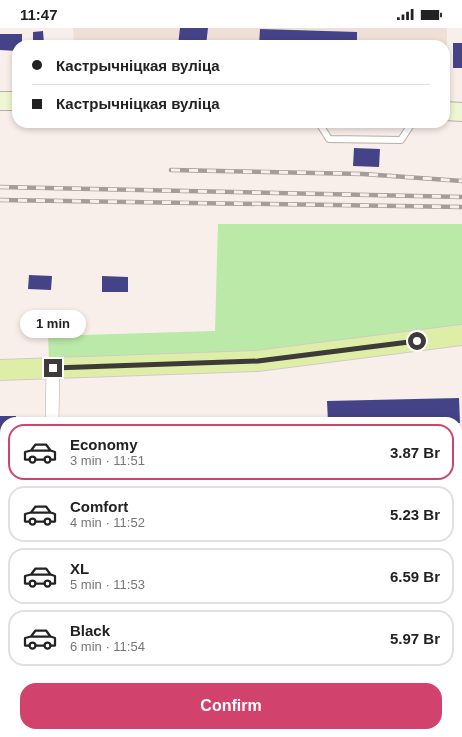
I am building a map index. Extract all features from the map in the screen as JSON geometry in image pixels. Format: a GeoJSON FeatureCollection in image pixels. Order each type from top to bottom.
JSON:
{"type":"FeatureCollection","features":[{"type":"Feature","properties":{"kind":"main road"},"geometry":{"type":"LineString","coordinates":[[0,101],[12,101]]}},
{"type":"Feature","properties":{"kind":"main road"},"geometry":{"type":"LineString","coordinates":[[450,111],[462,112]]}},
{"type":"Feature","properties":{"kind":"main road"},"geometry":{"type":"LineString","coordinates":[[0,370],[258,361],[462,335]]}},
{"type":"Feature","properties":{"kind":"street"},"geometry":{"type":"LineString","coordinates":[[52,417],[53,368]]}},
{"type":"Feature","properties":{"kind":"lane"},"geometry":{"type":"LineString","coordinates":[[322,128],[329,139],[401,140],[409,128]]}},
{"type":"Feature","properties":{"kind":"shaded area"},"geometry":{"type":"Polygon","coordinates":[[[73,28],[447,28],[447,40],[74,40],[73,28]]]}},
{"type":"Feature","properties":{"kind":"green space"},"geometry":{"type":"Polygon","coordinates":[[[218,224],[462,224],[462,325],[415,334],[257,352],[49,358],[48,336],[215,331],[218,224]]]}},
{"type":"Feature","properties":{"kind":"building"},"geometry":{"type":"Polygon","coordinates":[[[180,28],[208,28],[207,40],[179,40],[180,28]]]}},
{"type":"Feature","properties":{"kind":"building"},"geometry":{"type":"Polygon","coordinates":[[[260,29],[357,32],[357,40],[259,40],[260,29]]]}},
{"type":"Feature","properties":{"kind":"building"},"geometry":{"type":"Polygon","coordinates":[[[43,31],[44,40],[33,40],[33,32],[43,31]]]}},
{"type":"Feature","properties":{"kind":"building"},"geometry":{"type":"Polygon","coordinates":[[[0,34],[22,34],[22,40],[12,40],[12,51],[0,50],[0,34]]]}},
{"type":"Feature","properties":{"kind":"building"},"geometry":{"type":"Polygon","coordinates":[[[453,43],[462,43],[462,68],[453,68],[453,43]]]}},
{"type":"Feature","properties":{"kind":"building"},"geometry":{"type":"Polygon","coordinates":[[[354,148],[380,149],[379,167],[353,166],[354,148]]]}},
{"type":"Feature","properties":{"kind":"building"},"geometry":{"type":"Polygon","coordinates":[[[29,275],[52,276],[51,290],[28,289],[29,275]]]}},
{"type":"Feature","properties":{"kind":"building"},"geometry":{"type":"Polygon","coordinates":[[[102,276],[128,277],[128,292],[102,292],[102,276]]]}},
{"type":"Feature","properties":{"kind":"building"},"geometry":{"type":"Polygon","coordinates":[[[459,398],[460,417],[328,417],[327,401],[459,398]]]}},
{"type":"Feature","properties":{"kind":"building"},"geometry":{"type":"Polygon","coordinates":[[[0,416],[16,416],[16,417],[0,416]]]}},
{"type":"Feature","properties":{"kind":"railway"},"geometry":{"type":"LineString","coordinates":[[171,170],[363,174],[462,181]]}},
{"type":"Feature","properties":{"kind":"railway"},"geometry":{"type":"LineString","coordinates":[[0,187],[462,197]]}},
{"type":"Feature","properties":{"kind":"railway"},"geometry":{"type":"LineString","coordinates":[[0,200],[462,207]]}},
{"type":"Feature","properties":{"kind":"route"},"geometry":{"type":"LineString","coordinates":[[53,368],[258,361],[417,341]]}}]}
